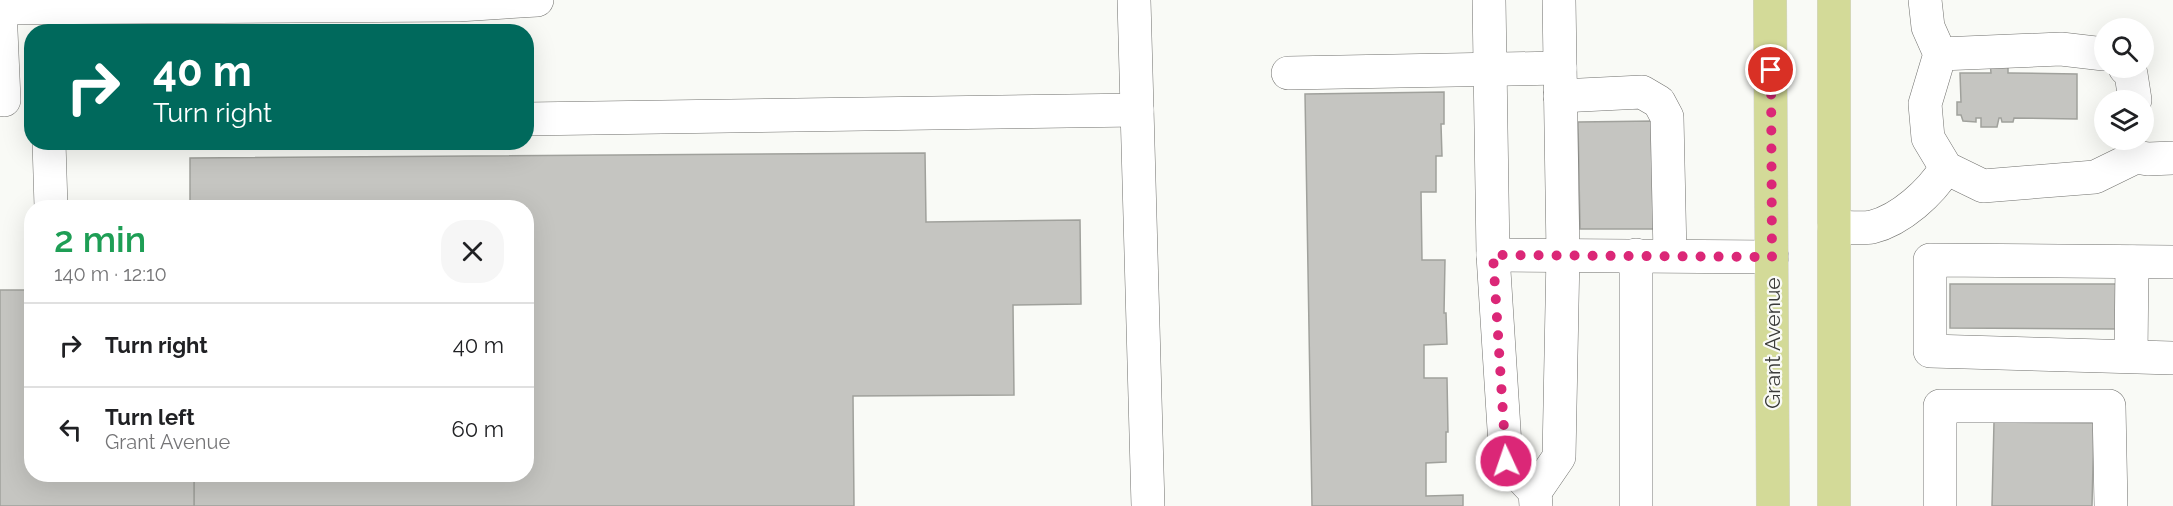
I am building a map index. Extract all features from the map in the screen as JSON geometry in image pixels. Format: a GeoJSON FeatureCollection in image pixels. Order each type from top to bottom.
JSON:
{"type":"FeatureCollection","features":[{"type":"Feature","properties":{"kind":"main road","name":"Grant Avenue"},"geometry":{"type":"LineString","coordinates":[[1770,0],[1773,506]]}},
{"type":"Feature","properties":{"kind":"main road"},"geometry":{"type":"LineString","coordinates":[[1834,0],[1834,506]]}},
{"type":"Feature","properties":{"kind":"street"},"geometry":{"type":"LineString","coordinates":[[12,102],[0,8],[537,0]]}},
{"type":"Feature","properties":{"kind":"street"},"geometry":{"type":"LineString","coordinates":[[1134,0],[1148,506]]}},
{"type":"Feature","properties":{"kind":"street"},"geometry":{"type":"LineString","coordinates":[[1490,0],[1493,255],[1506,461],[1536,499],[1559,457],[1563,254],[1559,0]]}},
{"type":"Feature","properties":{"kind":"street"},"geometry":{"type":"LineString","coordinates":[[1925,0],[1928,27],[1940,54],[1925,104],[1928,138],[1946,168],[1983,186],[2095,177],[2133,150]]}},
{"type":"Feature","properties":{"kind":"street"},"geometry":{"type":"LineString","coordinates":[[1940,54],[2061,49],[2094,53]]}},
{"type":"Feature","properties":{"kind":"street"},"geometry":{"type":"LineString","coordinates":[[1288,73],[1491,69],[1560,82],[1642,92],[1659,102],[1667,117],[1670,255]]}},
{"type":"Feature","properties":{"kind":"street"},"geometry":{"type":"LineString","coordinates":[[534,119],[1137,110]]}},
{"type":"Feature","properties":{"kind":"street"},"geometry":{"type":"LineString","coordinates":[[49,150],[51,200]]}},
{"type":"Feature","properties":{"kind":"street"},"geometry":{"type":"LineString","coordinates":[[2138,150],[2148,159],[2173,158]]}},
{"type":"Feature","properties":{"kind":"street"},"geometry":{"type":"LineString","coordinates":[[1834,227],[1872,227],[1906,210],[1934,187],[1946,168]]}},
{"type":"Feature","properties":{"kind":"street"},"geometry":{"type":"LineString","coordinates":[[1493,255],[1772,257]]}},
{"type":"Feature","properties":{"kind":"street"},"geometry":{"type":"LineString","coordinates":[[1636,255],[1636,506]]}},
{"type":"Feature","properties":{"kind":"street"},"geometry":{"type":"LineString","coordinates":[[2173,262],[1930,260],[1930,351],[2173,358]]}},
{"type":"Feature","properties":{"kind":"street"},"geometry":{"type":"LineString","coordinates":[[2131,356],[2132,262]]}},
{"type":"Feature","properties":{"kind":"street"},"geometry":{"type":"LineString","coordinates":[[1940,506],[1940,406],[2109,406],[2111,506]]}},
{"type":"Feature","properties":{"kind":"building"},"geometry":{"type":"Polygon","coordinates":[[[1990,62],[2008,63],[2008,73],[2077,74],[2077,119],[2014,118],[2013,122],[2002,122],[1999,118],[1997,127],[1981,127],[1981,118],[1976,118],[1976,122],[1963,121],[1961,115],[1957,115],[1957,102],[1961,102],[1960,73],[1991,73],[1990,62]]]}},
{"type":"Feature","properties":{"kind":"building"},"geometry":{"type":"Polygon","coordinates":[[[1444,92],[1444,124],[1441,124],[1442,156],[1436,156],[1436,192],[1421,192],[1422,260],[1445,260],[1444,313],[1446,313],[1447,344],[1424,345],[1424,378],[1447,378],[1448,432],[1446,432],[1446,462],[1426,463],[1426,496],[1463,495],[1463,506],[1312,506],[1305,94],[1444,92]]]}},
{"type":"Feature","properties":{"kind":"building"},"geometry":{"type":"Polygon","coordinates":[[[1655,121],[1656,229],[1580,229],[1578,122],[1655,121]]]}},
{"type":"Feature","properties":{"kind":"building"},"geometry":{"type":"Polygon","coordinates":[[[925,153],[926,222],[1080,220],[1081,304],[1013,305],[1014,395],[853,396],[854,506],[194,506],[194,482],[534,482],[534,200],[190,200],[190,158],[925,153]]]}},
{"type":"Feature","properties":{"kind":"building"},"geometry":{"type":"Polygon","coordinates":[[[1950,284],[2117,284],[2117,329],[1950,328],[1950,284]]]}},
{"type":"Feature","properties":{"kind":"building"},"geometry":{"type":"Polygon","coordinates":[[[0,290],[24,290],[24,482],[194,482],[194,506],[0,506],[0,290]]]}},
{"type":"Feature","properties":{"kind":"building"},"geometry":{"type":"Polygon","coordinates":[[[1994,422],[2094,423],[2092,506],[1992,506],[1994,422]]]}},
{"type":"Feature","properties":{"kind":"route"},"geometry":{"type":"LineString","coordinates":[[1506,461],[1493,255],[1772,257],[1771,70]]}}]}
